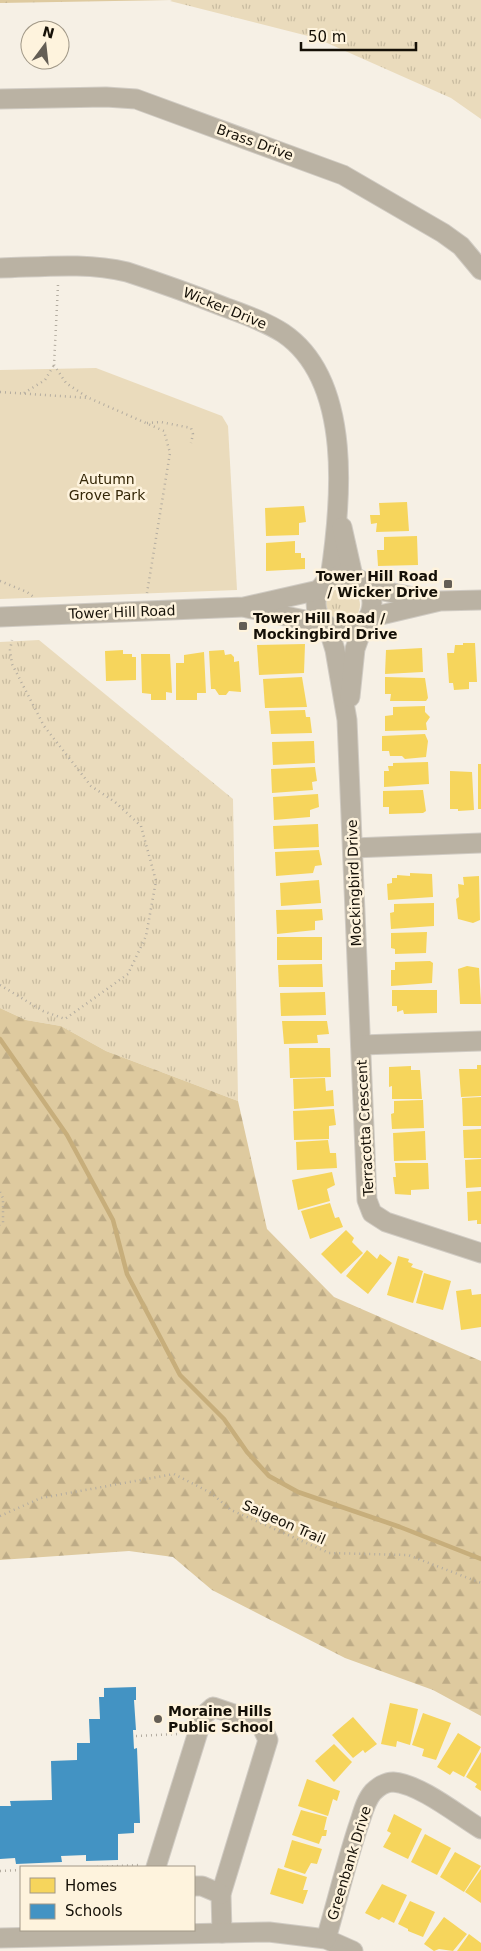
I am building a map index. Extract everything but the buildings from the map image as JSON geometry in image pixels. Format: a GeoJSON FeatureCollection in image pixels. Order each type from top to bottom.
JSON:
{"type":"FeatureCollection","features":[{"type":"Feature","properties":{"kind":"street","name":"Brass Drive"},"geometry":{"type":"LineString","coordinates":[[0,99],[106,96],[136,100],[343,174],[443,233],[461,246],[481,270]]}},
{"type":"Feature","properties":{"kind":"street","name":"Wicker Drive"},"geometry":{"type":"LineString","coordinates":[[0,268],[106,267],[127,272],[225,307],[259,320],[283,333],[307,357],[327,392],[334,419],[339,516],[353,576]]}},
{"type":"Feature","properties":{"kind":"street","name":"Wicker Drive"},"geometry":{"type":"LineString","coordinates":[[324,584],[339,516]]}},
{"type":"Feature","properties":{"kind":"street"},"geometry":{"type":"LineString","coordinates":[[440,601],[366,621],[347,632],[337,631],[326,626],[315,608],[324,584],[338,576],[353,576],[368,588],[440,601],[481,600]]}},
{"type":"Feature","properties":{"kind":"street","name":"Tower Hill Road"},"geometry":{"type":"LineString","coordinates":[[0,617],[244,607],[324,584]]}},
{"type":"Feature","properties":{"kind":"street"},"geometry":{"type":"LineString","coordinates":[[366,621],[372,606],[368,588]]}},
{"type":"Feature","properties":{"kind":"street","name":"Tower Hill Road"},"geometry":{"type":"LineString","coordinates":[[244,607],[326,626]]}},
{"type":"Feature","properties":{"kind":"street","name":"Mockingbird Drive"},"geometry":{"type":"LineString","coordinates":[[347,720],[355,650],[366,621]]}},
{"type":"Feature","properties":{"kind":"street","name":"Mockingbird Drive"},"geometry":{"type":"LineString","coordinates":[[326,626],[335,650],[347,720],[360,1045]]}},
{"type":"Feature","properties":{"kind":"street"},"geometry":{"type":"LineString","coordinates":[[353,848],[481,843]]}},
{"type":"Feature","properties":{"kind":"street"},"geometry":{"type":"LineString","coordinates":[[360,1045],[481,1041]]}},
{"type":"Feature","properties":{"kind":"street","name":"Terracotta Crescent"},"geometry":{"type":"LineString","coordinates":[[360,1045],[367,1200],[372,1213],[386,1222],[481,1253]]}},
{"type":"Feature","properties":{"kind":"street"},"geometry":{"type":"LineString","coordinates":[[151,1866],[203,1716],[213,1706],[260,1723],[268,1740],[221,1894],[222,1933]]}},
{"type":"Feature","properties":{"kind":"street","name":"Greenbank Drive"},"geometry":{"type":"LineString","coordinates":[[326,1938],[346,1864],[365,1806],[372,1793],[380,1786],[391,1782],[417,1789],[481,1829]]}},
{"type":"Feature","properties":{"kind":"street"},"geometry":{"type":"LineString","coordinates":[[195,1886],[202,1886],[221,1894]]}},
{"type":"Feature","properties":{"kind":"street"},"geometry":{"type":"LineString","coordinates":[[0,1938],[48,1939],[269,1932],[326,1938],[353,1951]]}},
{"type":"Feature","properties":{"kind":"path"},"geometry":{"type":"LineString","coordinates":[[23,393],[45,380],[54,366],[58,285]]}},
{"type":"Feature","properties":{"kind":"path"},"geometry":{"type":"LineString","coordinates":[[54,366],[66,384],[88,398],[164,430],[170,453],[147,594]]}},
{"type":"Feature","properties":{"kind":"path"},"geometry":{"type":"LineString","coordinates":[[0,392],[88,398]]}},
{"type":"Feature","properties":{"kind":"path"},"geometry":{"type":"LineString","coordinates":[[145,423],[161,422],[192,428],[191,443]]}},
{"type":"Feature","properties":{"kind":"path"},"geometry":{"type":"LineString","coordinates":[[0,581],[27,592],[35,598]]}},
{"type":"Feature","properties":{"kind":"path"},"geometry":{"type":"LineString","coordinates":[[0,985],[42,1011],[65,1019],[128,974],[146,936],[156,881],[141,826],[115,802],[90,786],[44,726],[12,664],[10,650],[12,640]]}},
{"type":"Feature","properties":{"kind":"path"},"geometry":{"type":"LineString","coordinates":[[0,1192],[3,1198],[2,1223],[0,1225]]}},
{"type":"Feature","properties":{"kind":"path","name":"Saigeon Trail"},"geometry":{"type":"LineString","coordinates":[[0,1516],[40,1498],[174,1474],[211,1492],[231,1510],[329,1553],[408,1555],[481,1583]]}},
{"type":"Feature","properties":{"kind":"path"},"geometry":{"type":"LineString","coordinates":[[136,1736],[183,1734]]}},
{"type":"Feature","properties":{"kind":"path"},"geometry":{"type":"LineString","coordinates":[[0,1871],[20,1870]]}},
{"type":"Feature","properties":{"kind":"green space"},"geometry":{"type":"Polygon","coordinates":[[[0,0],[172,0],[0,3],[0,0]]]}},
{"type":"Feature","properties":{"kind":"green space"},"geometry":{"type":"Polygon","coordinates":[[[481,0],[481,119],[451,98],[316,38],[170,1],[481,0]]]}},
{"type":"Feature","properties":{"kind":"green space","name":"Autumn Grove Park"},"geometry":{"type":"Polygon","coordinates":[[[96,368],[222,416],[228,426],[237,590],[0,599],[0,370],[96,368]]]}},
{"type":"Feature","properties":{"kind":"green space"},"geometry":{"type":"Polygon","coordinates":[[[343,588],[355,593],[360,605],[355,617],[343,622],[331,617],[326,605],[331,593],[343,588]]]}},
{"type":"Feature","properties":{"kind":"green space"},"geometry":{"type":"Polygon","coordinates":[[[39,640],[233,799],[238,1101],[106,1051],[61,1026],[26,1020],[0,1008],[0,642],[39,640]]]}},
{"type":"Feature","properties":{"kind":"green space"},"geometry":{"type":"Polygon","coordinates":[[[0,1008],[26,1020],[61,1026],[106,1051],[238,1101],[267,1229],[334,1297],[481,1361],[481,1716],[433,1690],[345,1658],[212,1590],[173,1557],[129,1551],[0,1560],[0,1008]]]}},
{"type":"Feature","properties":{"kind":"waterway"},"geometry":{"type":"LineString","coordinates":[[0,1039],[67,1135],[113,1220],[127,1274],[180,1375],[224,1419],[247,1452],[269,1476],[298,1492],[400,1527],[481,1559]]}},
{"type":"Feature","properties":{"kind":"place","name":"Tower Hill Road / Wicker Drive"},"geometry":{"type":"Point","coordinates":[448,584]}},
{"type":"Feature","properties":{"kind":"place","name":"Tower Hill Road / Mockingbird Drive"},"geometry":{"type":"Point","coordinates":[243,626]}},
{"type":"Feature","properties":{"kind":"place","name":"Moraine Hills Public School"},"geometry":{"type":"Point","coordinates":[158,1719]}}]}
